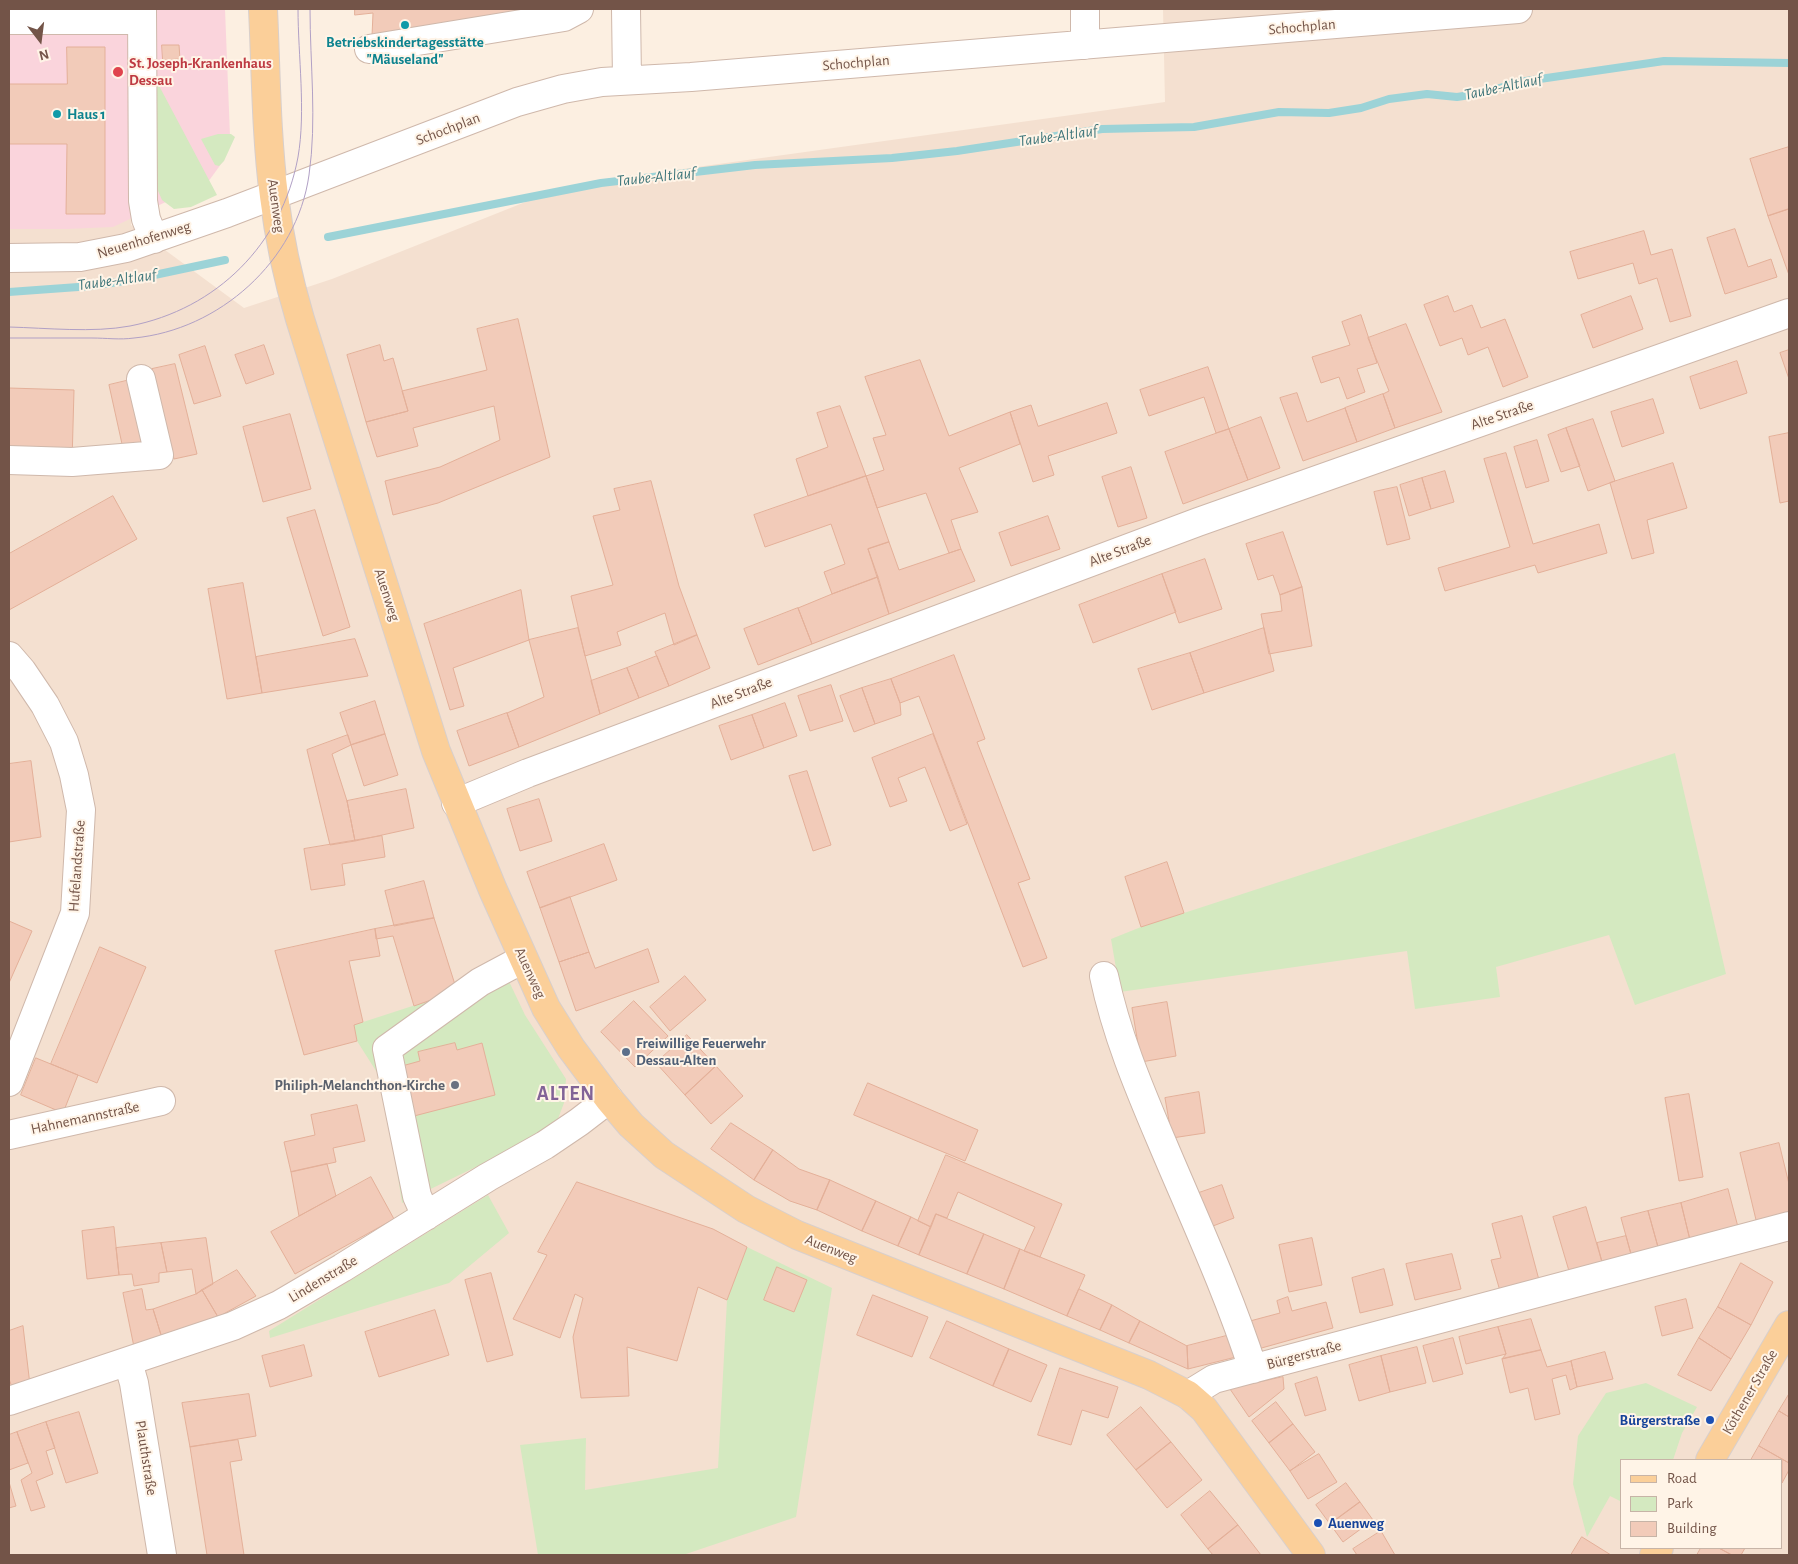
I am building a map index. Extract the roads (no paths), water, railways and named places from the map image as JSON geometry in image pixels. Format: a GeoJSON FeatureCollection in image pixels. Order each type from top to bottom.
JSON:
{"type":"FeatureCollection","features":[{"type":"Feature","properties":{"kind":"main road","name":"Auenweg"},"geometry":{"type":"LineString","coordinates":[[263,9],[274,196],[286,264],[300,319],[436,750],[522,959],[551,1016],[571,1048],[608,1099],[631,1125],[664,1155],[746,1209],[789,1231],[1140,1372],[1188,1394],[1204,1409],[1311,1555]]}},
{"type":"Feature","properties":{"kind":"main road","name":"Köthener Straße"},"geometry":{"type":"LineString","coordinates":[[1711,1459],[1789,1325]]}},
{"type":"Feature","properties":{"kind":"street"},"geometry":{"type":"LineString","coordinates":[[370,49],[564,17],[579,9]]}},
{"type":"Feature","properties":{"kind":"street"},"geometry":{"type":"LineString","coordinates":[[626,9],[627,80]]}},
{"type":"Feature","properties":{"kind":"street"},"geometry":{"type":"LineString","coordinates":[[1085,9],[1086,45]]}},
{"type":"Feature","properties":{"kind":"street","name":"Schochplan"},"geometry":{"type":"LineString","coordinates":[[274,196],[517,102],[563,89],[602,82],[691,77],[1518,9]]}},
{"type":"Feature","properties":{"kind":"street"},"geometry":{"type":"LineString","coordinates":[[9,20],[142,15],[143,201],[146,219],[154,239]]}},
{"type":"Feature","properties":{"kind":"street","name":"Neuenhofenweg"},"geometry":{"type":"LineString","coordinates":[[9,258],[80,258],[113,251],[154,239],[274,196]]}},
{"type":"Feature","properties":{"kind":"street","name":"Alte Straße"},"geometry":{"type":"LineString","coordinates":[[456,802],[528,773],[1189,526],[1789,313]]}},
{"type":"Feature","properties":{"kind":"street"},"geometry":{"type":"LineString","coordinates":[[9,460],[72,462],[159,456],[141,379]]}},
{"type":"Feature","properties":{"kind":"street","name":"Hufelandstraße"},"geometry":{"type":"LineString","coordinates":[[9,656],[22,671],[45,705],[64,742],[74,775],[81,810],[75,913],[9,1082]]}},
{"type":"Feature","properties":{"kind":"street"},"geometry":{"type":"LineString","coordinates":[[426,1216],[417,1196],[387,1049],[480,982],[522,959]]}},
{"type":"Feature","properties":{"kind":"street","name":"Bürgerstraße"},"geometry":{"type":"LineString","coordinates":[[1104,976],[1111,1007],[1129,1064],[1238,1322],[1253,1369]]}},
{"type":"Feature","properties":{"kind":"street","name":"Lindenstraße"},"geometry":{"type":"LineString","coordinates":[[9,1401],[233,1326],[279,1305],[488,1177],[545,1145],[608,1099]]}},
{"type":"Feature","properties":{"kind":"street","name":"Hahnemannstraße"},"geometry":{"type":"LineString","coordinates":[[9,1135],[161,1102]]}},
{"type":"Feature","properties":{"kind":"street","name":"Bürgerstraße"},"geometry":{"type":"LineString","coordinates":[[1188,1394],[1214,1380],[1253,1369],[1789,1226]]}},
{"type":"Feature","properties":{"kind":"street","name":"Plauthstraße"},"geometry":{"type":"LineString","coordinates":[[128,1362],[134,1383],[162,1555]]}},
{"type":"Feature","properties":{"kind":"waterway","name":"Taube-Altlauf"},"geometry":{"type":"LineString","coordinates":[[328,237],[601,183],[755,165],[892,158],[957,151],[1102,129],[1194,127],[1279,112],[1329,113],[1361,108],[1389,99],[1427,94],[1457,97],[1483,93],[1519,82],[1664,61],[1789,63]]}},
{"type":"Feature","properties":{"kind":"waterway","name":"Taube-Altlauf"},"geometry":{"type":"LineString","coordinates":[[9,292],[92,286],[131,280],[225,260]]}},
{"type":"Feature","properties":{"kind":"tram line"},"geometry":{"type":"LineString","coordinates":[[9,327],[85,330],[130,326],[162,317],[191,305],[217,288],[241,268],[261,244],[277,218],[290,189],[298,157],[302,102],[298,9]]}},
{"type":"Feature","properties":{"kind":"tram line"},"geometry":{"type":"LineString","coordinates":[[9,338],[124,339],[165,332],[196,321],[224,306],[249,286],[271,262],[289,236],[302,206],[309,175],[313,134],[310,9]]}},
{"type":"Feature","properties":{"kind":"place","name":"Betriebskindertagesstätte \"Mäuseland\""},"geometry":{"type":"Point","coordinates":[405,25]}},
{"type":"Feature","properties":{"kind":"place","name":"St. Joseph-Krankenhaus Dessau"},"geometry":{"type":"Point","coordinates":[118,72]}},
{"type":"Feature","properties":{"kind":"place","name":"Haus 1"},"geometry":{"type":"Point","coordinates":[57,114]}},
{"type":"Feature","properties":{"kind":"place","name":"Freiwillige Feuerwehr Dessau-Alten"},"geometry":{"type":"Point","coordinates":[626,1052]}},
{"type":"Feature","properties":{"kind":"place","name":"Philiph-Melanchthon-Kirche"},"geometry":{"type":"Point","coordinates":[455,1085]}},
{"type":"Feature","properties":{"kind":"place","name":"Bürgerstraße"},"geometry":{"type":"Point","coordinates":[1710,1420]}},
{"type":"Feature","properties":{"kind":"place","name":"Auenweg"},"geometry":{"type":"Point","coordinates":[1318,1523]}},
{"type":"Feature","properties":{"kind":"district","name":"ALTEN"},"geometry":{"type":"Point","coordinates":[566,1094]}}]}
